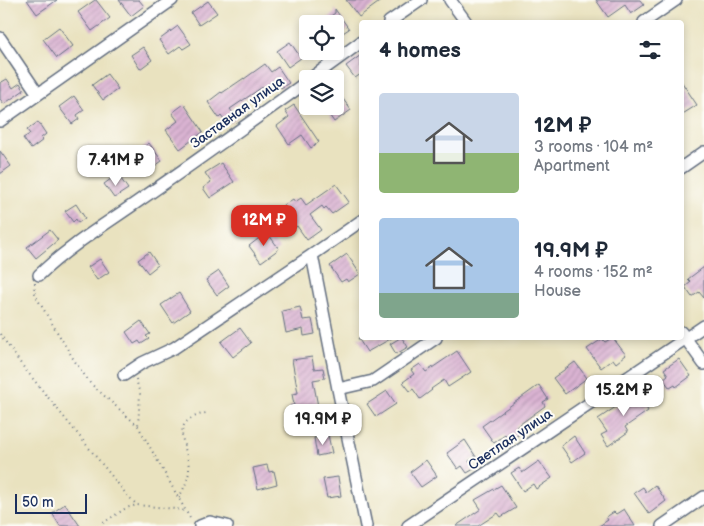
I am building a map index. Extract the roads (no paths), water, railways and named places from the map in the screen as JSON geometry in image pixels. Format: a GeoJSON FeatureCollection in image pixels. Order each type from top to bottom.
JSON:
{"type":"FeatureCollection","features":[{"type":"Feature","properties":{"kind":"street"},"geometry":{"type":"LineString","coordinates":[[0,121],[172,0]]}},
{"type":"Feature","properties":{"kind":"street"},"geometry":{"type":"LineString","coordinates":[[392,20],[421,0]]}},
{"type":"Feature","properties":{"kind":"street"},"geometry":{"type":"LineString","coordinates":[[450,0],[465,20]]}},
{"type":"Feature","properties":{"kind":"street"},"geometry":{"type":"LineString","coordinates":[[647,20],[676,0]]}},
{"type":"Feature","properties":{"kind":"street"},"geometry":{"type":"LineString","coordinates":[[0,38],[38,94]]}},
{"type":"Feature","properties":{"kind":"street","name":"Заставная улица"},"geometry":{"type":"LineString","coordinates":[[323,70],[359,43]]}},
{"type":"Feature","properties":{"kind":"street","name":"Заставная улица"},"geometry":{"type":"LineString","coordinates":[[39,275],[53,261],[299,87]]}},
{"type":"Feature","properties":{"kind":"street"},"geometry":{"type":"LineString","coordinates":[[684,166],[704,152]]}},
{"type":"Feature","properties":{"kind":"street"},"geometry":{"type":"LineString","coordinates":[[128,373],[142,363],[174,348],[359,222]]}},
{"type":"Feature","properties":{"kind":"street"},"geometry":{"type":"LineString","coordinates":[[312,255],[366,526]]}},
{"type":"Feature","properties":{"kind":"street","name":"Светлая улица"},"geometry":{"type":"LineString","coordinates":[[684,335],[704,326]]}},
{"type":"Feature","properties":{"kind":"street"},"geometry":{"type":"LineString","coordinates":[[684,335],[704,364]]}},
{"type":"Feature","properties":{"kind":"street"},"geometry":{"type":"LineString","coordinates":[[338,389],[373,381],[433,340]]}},
{"type":"Feature","properties":{"kind":"street","name":"Светлая улица"},"geometry":{"type":"LineString","coordinates":[[408,526],[677,340]]}},
{"type":"Feature","properties":{"kind":"street"},"geometry":{"type":"LineString","coordinates":[[662,526],[704,497]]}},
{"type":"Feature","properties":{"kind":"street"},"geometry":{"type":"LineString","coordinates":[[200,526],[210,522],[227,526]]}}]}
